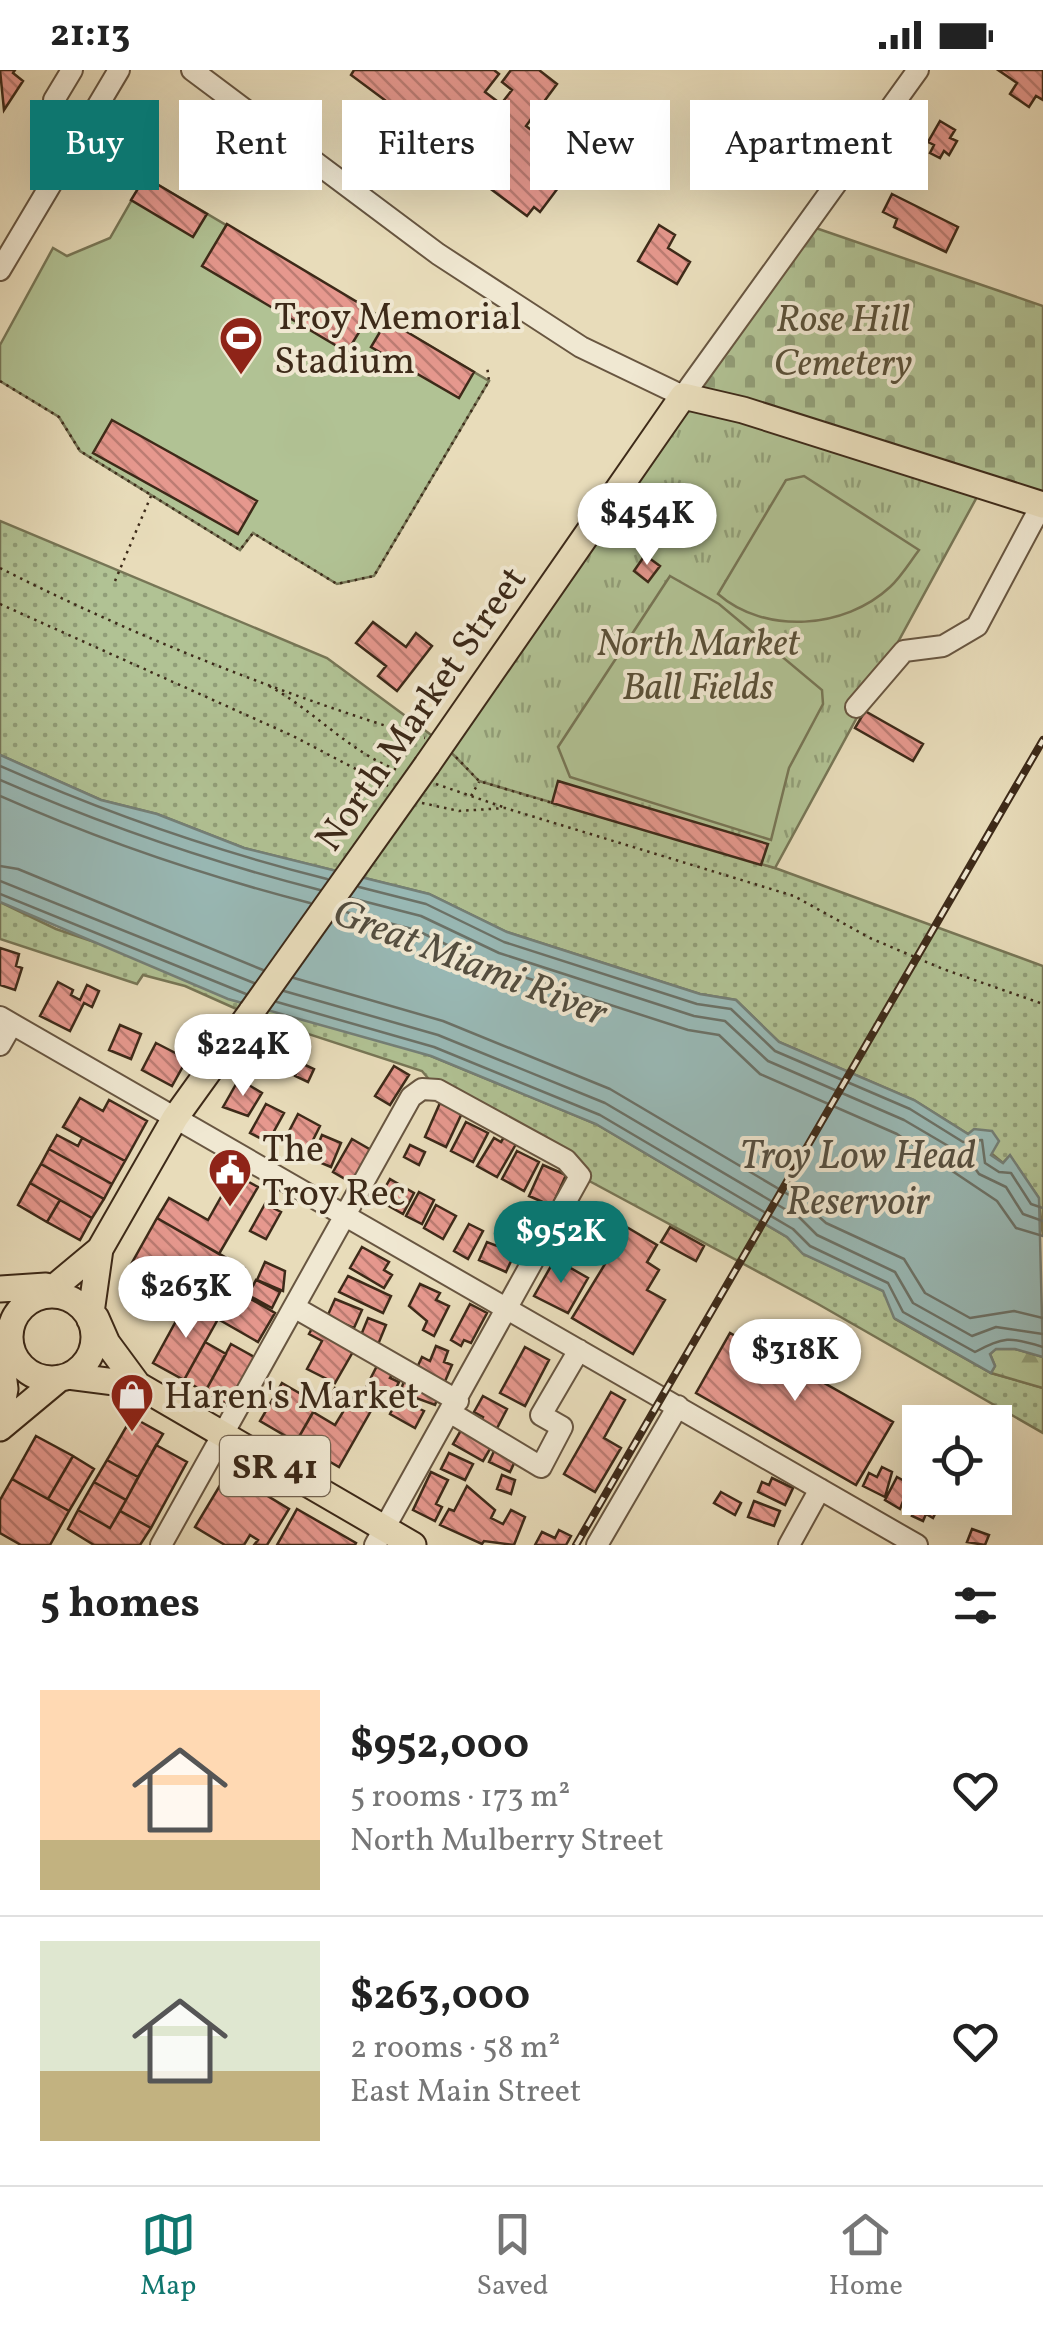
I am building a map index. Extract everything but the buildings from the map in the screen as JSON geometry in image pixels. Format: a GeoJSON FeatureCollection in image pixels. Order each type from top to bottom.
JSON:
{"type":"FeatureCollection","features":[{"type":"Feature","properties":{"kind":"main road"},"geometry":{"type":"LineString","coordinates":[[683,396],[762,416],[1043,504]]}},
{"type":"Feature","properties":{"kind":"main road","name":"North Market Street"},"geometry":{"type":"LineString","coordinates":[[100,1249],[175,1118],[683,396]]}},
{"type":"Feature","properties":{"kind":"main road"},"geometry":{"type":"LineString","coordinates":[[100,1249],[97,1325],[88,1358],[19,1408],[10,1422],[1,1420],[5,1341],[21,1307],[34,1291],[100,1249]]}},
{"type":"Feature","properties":{"kind":"main road"},"geometry":{"type":"LineString","coordinates":[[34,1291],[72,1300],[97,1325],[138,1385]]}},
{"type":"Feature","properties":{"kind":"main road"},"geometry":{"type":"LineString","coordinates":[[5,1341],[20,1365],[31,1374],[138,1385]]}},
{"type":"Feature","properties":{"kind":"main road","name":"SR 41"},"geometry":{"type":"LineString","coordinates":[[138,1385],[380,1537],[413,1545]]}},
{"type":"Feature","properties":{"kind":"street"},"geometry":{"type":"LineString","coordinates":[[54,100],[72,70]]}},
{"type":"Feature","properties":{"kind":"street"},"geometry":{"type":"LineString","coordinates":[[102,100],[118,70]]}},
{"type":"Feature","properties":{"kind":"street"},"geometry":{"type":"LineString","coordinates":[[192,70],[438,254],[581,348],[683,396]]}},
{"type":"Feature","properties":{"kind":"street","name":"North Market Street"},"geometry":{"type":"LineString","coordinates":[[683,396],[918,70]]}},
{"type":"Feature","properties":{"kind":"street"},"geometry":{"type":"LineString","coordinates":[[0,270],[49,190]]}},
{"type":"Feature","properties":{"kind":"street"},"geometry":{"type":"LineString","coordinates":[[856,707],[904,650],[943,646],[977,626],[1043,504]]}},
{"type":"Feature","properties":{"kind":"street"},"geometry":{"type":"LineString","coordinates":[[0,1045],[6,1020],[917,1545]]}},
{"type":"Feature","properties":{"kind":"street"},"geometry":{"type":"LineString","coordinates":[[161,1545],[219,1434],[348,1216],[411,1097],[422,1089],[438,1090],[550,1152],[580,1176],[380,1537]]}},
{"type":"Feature","properties":{"kind":"street"},"geometry":{"type":"LineString","coordinates":[[294,1307],[455,1407],[541,1467],[562,1427],[541,1415],[578,1350]]}},
{"type":"Feature","properties":{"kind":"street"},"geometry":{"type":"LineString","coordinates":[[597,1545],[678,1406]]}},
{"type":"Feature","properties":{"kind":"street"},"geometry":{"type":"LineString","coordinates":[[788,1545],[820,1489]]}},
{"type":"Feature","properties":{"kind":"path"},"geometry":{"type":"LineString","coordinates":[[0,381],[59,418],[80,451],[240,550],[253,532],[337,584],[374,576],[489,381],[487,366]]}},
{"type":"Feature","properties":{"kind":"path"},"geometry":{"type":"LineString","coordinates":[[115,581],[152,495]]}},
{"type":"Feature","properties":{"kind":"path"},"geometry":{"type":"LineString","coordinates":[[0,568],[142,634],[333,710],[442,743],[480,781],[552,803]]}},
{"type":"Feature","properties":{"kind":"path"},"geometry":{"type":"LineString","coordinates":[[0,604],[277,728],[390,788]]}},
{"type":"Feature","properties":{"kind":"path"},"geometry":{"type":"LineString","coordinates":[[256,679],[302,703],[352,744],[471,796],[794,896],[924,962],[1043,1004]]}},
{"type":"Feature","properties":{"kind":"path"},"geometry":{"type":"LineString","coordinates":[[471,796],[480,781]]}},
{"type":"Feature","properties":{"kind":"path"},"geometry":{"type":"LineString","coordinates":[[408,796],[425,805],[459,811],[505,808]]}},
{"type":"Feature","properties":{"kind":"green space","name":"Troy Memorial Stadium"},"geometry":{"type":"Polygon","coordinates":[[[159,185],[489,381],[374,576],[337,584],[253,533],[240,550],[80,451],[59,417],[0,381],[0,345],[53,248],[67,256],[110,238],[138,190],[159,190],[159,185]]]}},
{"type":"Feature","properties":{"kind":"green space","name":"Rose Hill Cemetery"},"geometry":{"type":"Polygon","coordinates":[[[807,225],[1043,306],[1043,505],[683,396],[807,225]]]}},
{"type":"Feature","properties":{"kind":"green space","name":"North Market Ball Fields"},"geometry":{"type":"Polygon","coordinates":[[[683,396],[984,484],[775,868],[479,781],[442,743],[683,396]]]}},
{"type":"Feature","properties":{"kind":"green space"},"geometry":{"type":"Polygon","coordinates":[[[804,476],[919,550],[890,587],[851,612],[805,622],[758,616],[718,594],[786,480],[804,476]]]}},
{"type":"Feature","properties":{"kind":"green space"},"geometry":{"type":"Polygon","coordinates":[[[0,521],[327,658],[442,743],[480,781],[775,868],[1043,966],[1043,1236],[1038,1197],[1010,1156],[1003,1163],[968,1134],[914,1100],[779,1042],[736,1000],[700,994],[507,932],[429,894],[244,848],[157,814],[101,800],[0,755],[0,521]]]}},
{"type":"Feature","properties":{"kind":"green space"},"geometry":{"type":"Polygon","coordinates":[[[670,576],[719,604],[822,690],[823,704],[789,768],[771,840],[570,777],[558,747],[670,576]]]}},
{"type":"Feature","properties":{"kind":"green space"},"geometry":{"type":"Polygon","coordinates":[[[0,902],[56,929],[431,1056],[596,1124],[787,1237],[804,1254],[884,1291],[895,1319],[991,1373],[1043,1388],[1043,1433],[1012,1415],[1012,1405],[994,1405],[818,1304],[580,1176],[438,1090],[422,1071],[250,1015],[185,986],[143,975],[137,984],[0,939],[0,902]]]}},
{"type":"Feature","properties":{"kind":"green space"},"geometry":{"type":"Polygon","coordinates":[[[995,1349],[1015,1349],[1043,1357],[1043,1388],[991,1373],[995,1366],[990,1354],[995,1349]]]}},
{"type":"Feature","properties":{"kind":"water","name":"Troy Low Head Reservoir"},"geometry":{"type":"Polygon","coordinates":[[[0,755],[101,800],[157,814],[244,848],[429,894],[507,932],[700,994],[736,1000],[779,1042],[914,1100],[968,1134],[974,1129],[992,1131],[999,1141],[991,1155],[1003,1163],[1010,1155],[1039,1198],[1043,1357],[1015,1349],[996,1349],[990,1354],[995,1366],[991,1373],[894,1318],[883,1291],[803,1254],[787,1237],[596,1124],[431,1056],[228,999],[0,902],[0,755]]]}},
{"type":"Feature","properties":{"kind":"railway"},"geometry":{"type":"LineString","coordinates":[[576,1545],[1043,740]]}},
{"type":"Feature","properties":{"kind":"place","name":"Troy Memorial Stadium"},"geometry":{"type":"Point","coordinates":[241,376]}},
{"type":"Feature","properties":{"kind":"place","name":"The Troy Rec"},"geometry":{"type":"Point","coordinates":[230,1208]}},
{"type":"Feature","properties":{"kind":"place","name":"Haren's Market"},"geometry":{"type":"Point","coordinates":[132,1433]}},
{"type":"Feature","properties":{"kind":"water label","name":"Great Miami River"},"geometry":{"type":"Point","coordinates":[471,961]}}]}
